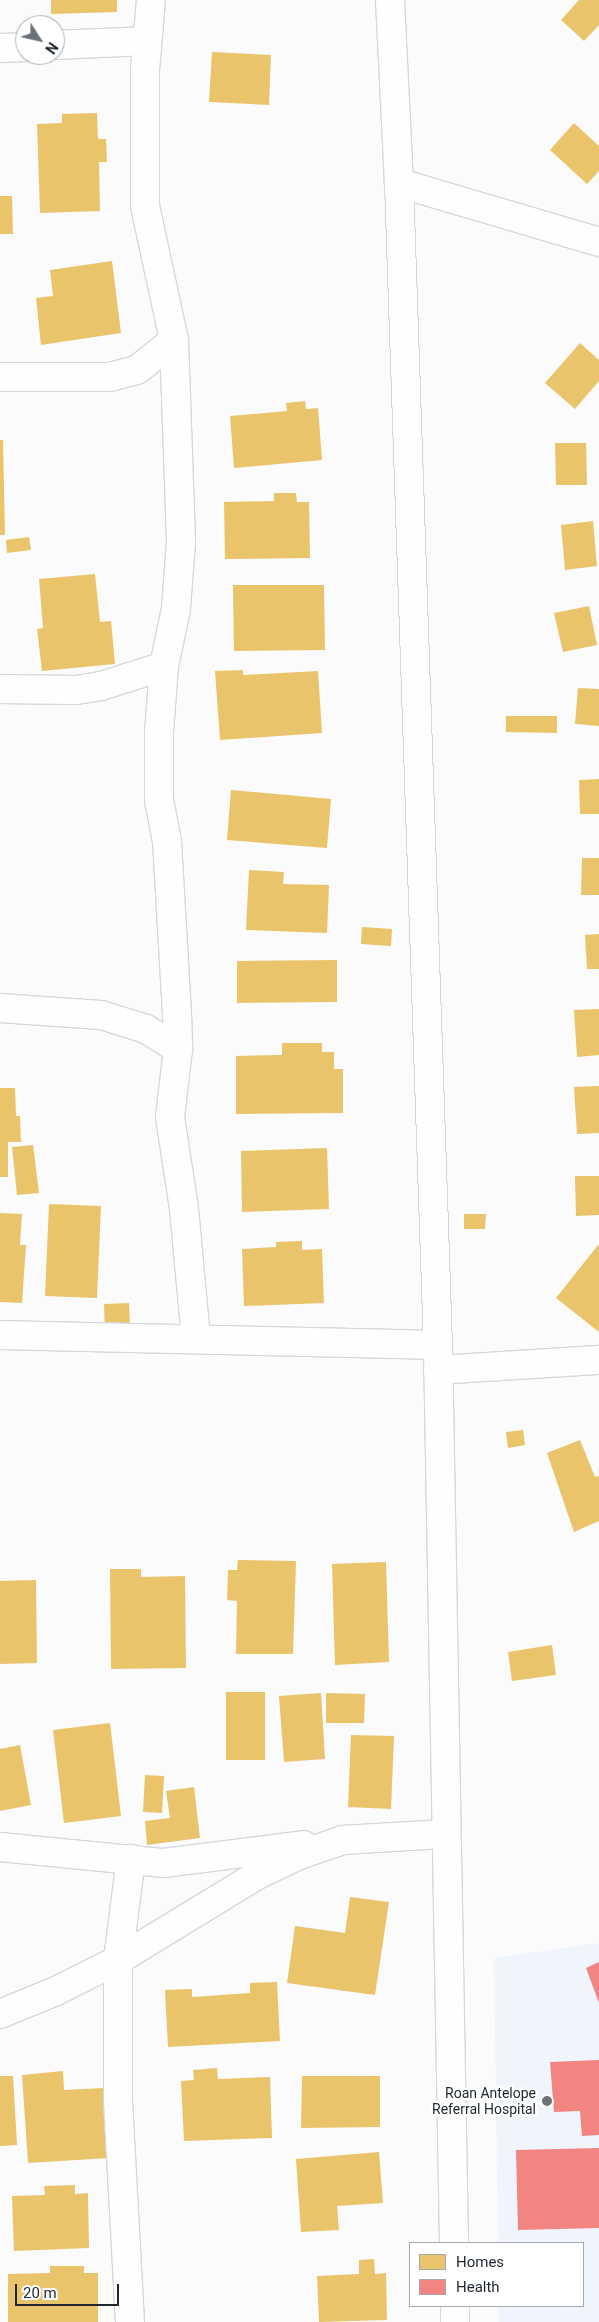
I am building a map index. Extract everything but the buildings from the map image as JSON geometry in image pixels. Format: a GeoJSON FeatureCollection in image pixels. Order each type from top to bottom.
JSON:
{"type":"FeatureCollection","features":[{"type":"Feature","properties":{"kind":"street"},"geometry":{"type":"LineString","coordinates":[[151,0],[148,41],[145,206],[174,340],[181,542],[176,609],[164,666],[159,732],[159,800],[166,841],[178,1049],[170,1117],[184,1209],[196,1338]]}},
{"type":"Feature","properties":{"kind":"street"},"geometry":{"type":"LineString","coordinates":[[390,0],[399,183],[438,1358],[445,1834],[454,2242]]}},
{"type":"Feature","properties":{"kind":"street"},"geometry":{"type":"LineString","coordinates":[[65,45],[148,41]]}},
{"type":"Feature","properties":{"kind":"street"},"geometry":{"type":"LineString","coordinates":[[0,48],[15,47]]}},
{"type":"Feature","properties":{"kind":"street"},"geometry":{"type":"LineString","coordinates":[[399,183],[599,242]]}},
{"type":"Feature","properties":{"kind":"street"},"geometry":{"type":"LineString","coordinates":[[0,377],[110,377],[137,370],[174,340]]}},
{"type":"Feature","properties":{"kind":"street"},"geometry":{"type":"LineString","coordinates":[[0,689],[84,689],[164,666]]}},
{"type":"Feature","properties":{"kind":"street"},"geometry":{"type":"LineString","coordinates":[[0,1008],[101,1015],[146,1030],[178,1049]]}},
{"type":"Feature","properties":{"kind":"street"},"geometry":{"type":"LineString","coordinates":[[0,1334],[196,1338],[438,1358],[599,1360]]}},
{"type":"Feature","properties":{"kind":"street"},"geometry":{"type":"LineString","coordinates":[[0,1847],[164,1863],[343,1840],[445,1834]]}},
{"type":"Feature","properties":{"kind":"street"},"geometry":{"type":"LineString","coordinates":[[0,2014],[54,1992],[118,1960],[257,1875],[299,1855],[343,1840]]}},
{"type":"Feature","properties":{"kind":"street"},"geometry":{"type":"LineString","coordinates":[[130,2322],[118,2100],[118,1960],[131,1859]]}},
{"type":"Feature","properties":{"kind":"street"},"geometry":{"type":"LineString","coordinates":[[455,2307],[455,2322]]}},
{"type":"Feature","properties":{"kind":"shaded area","name":"Roan Antelope Referral Hospital"},"geometry":{"type":"Polygon","coordinates":[[[599,1943],[599,2322],[499,2322],[499,2307],[584,2307],[584,2242],[498,2242],[494,1958],[599,1943]]]}},
{"type":"Feature","properties":{"kind":"place","name":"Roan Antelope Referral Hospital"},"geometry":{"type":"Point","coordinates":[547,2101]}}]}
